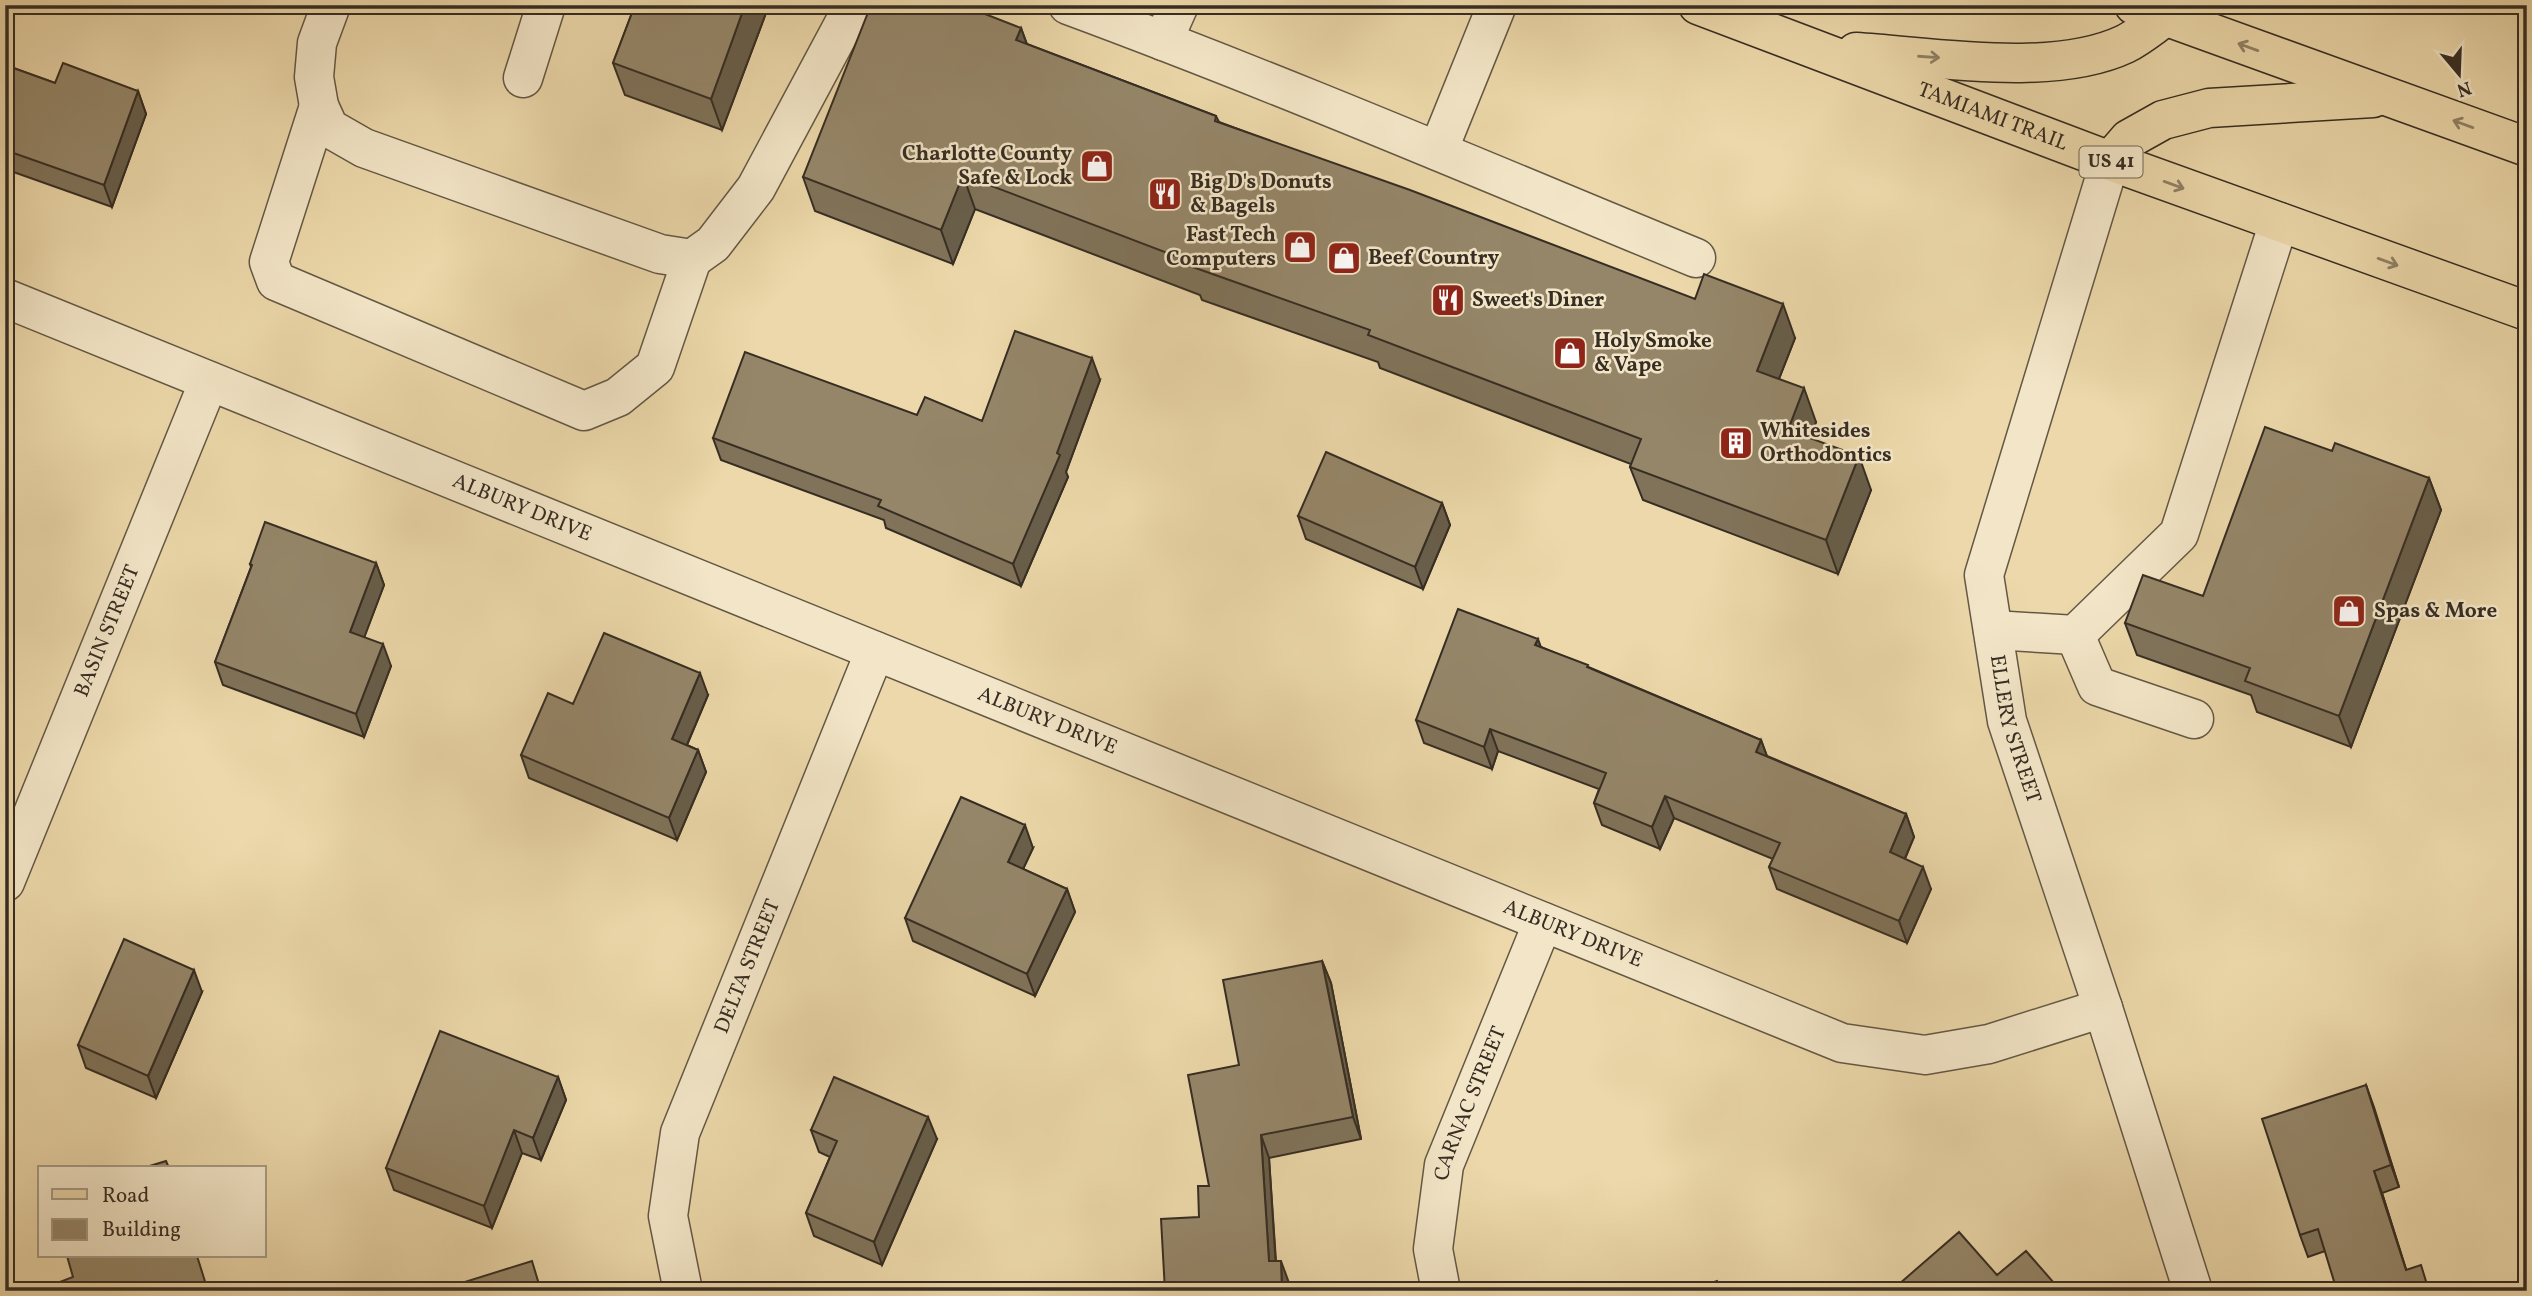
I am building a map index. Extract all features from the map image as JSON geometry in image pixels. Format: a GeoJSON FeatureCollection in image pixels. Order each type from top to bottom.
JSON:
{"type":"FeatureCollection","features":[{"type":"Feature","properties":{"kind":"main road","name":"TAMIAMI TRAIL"},"geometry":{"type":"LineString","coordinates":[[1698,5],[2110,161],[2527,311]]}},
{"type":"Feature","properties":{"kind":"main road"},"geometry":{"type":"LineString","coordinates":[[1812,48],[2021,64],[2081,59],[2126,43],[2156,9],[2527,147]]}},
{"type":"Feature","properties":{"kind":"main road"},"geometry":{"type":"LineString","coordinates":[[2110,161],[2129,139],[2164,120],[2209,108],[2389,97]]}},
{"type":"Feature","properties":{"kind":"street"},"geometry":{"type":"LineString","coordinates":[[331,5],[317,43],[314,77],[319,106],[329,128],[364,148],[660,254],[692,259]]}},
{"type":"Feature","properties":{"kind":"street"},"geometry":{"type":"LineString","coordinates":[[523,78],[546,5]]}},
{"type":"Feature","properties":{"kind":"street"},"geometry":{"type":"LineString","coordinates":[[319,106],[270,262],[276,281],[584,411],[618,397],[655,367],[692,259],[713,244],[756,188],[854,5]]}},
{"type":"Feature","properties":{"kind":"street"},"geometry":{"type":"LineString","coordinates":[[1068,5],[1438,151],[1696,258]]}},
{"type":"Feature","properties":{"kind":"street"},"geometry":{"type":"LineString","coordinates":[[1163,41],[1179,5]]}},
{"type":"Feature","properties":{"kind":"street"},"geometry":{"type":"LineString","coordinates":[[1438,151],[1497,5]]}},
{"type":"Feature","properties":{"kind":"street","name":"ELLERY STREET"},"geometry":{"type":"LineString","coordinates":[[2110,161],[1984,575],[2007,722],[2103,1007],[2193,1291]]}},
{"type":"Feature","properties":{"kind":"street"},"geometry":{"type":"LineString","coordinates":[[1993,630],[2075,635],[2179,534],[2279,222]]}},
{"type":"Feature","properties":{"kind":"street","name":"ALBURY DRIVE"},"geometry":{"type":"LineString","coordinates":[[5,298],[1842,1043],[1925,1055],[1989,1044],[2103,1007]]}},
{"type":"Feature","properties":{"kind":"street","name":"BASIN STREET"},"geometry":{"type":"LineString","coordinates":[[5,882],[209,381]]}},
{"type":"Feature","properties":{"kind":"street"},"geometry":{"type":"LineString","coordinates":[[2075,635],[2096,686],[2194,719]]}},
{"type":"Feature","properties":{"kind":"street","name":"DELTA STREET"},"geometry":{"type":"LineString","coordinates":[[683,1291],[668,1216],[680,1133],[875,651]]}},
{"type":"Feature","properties":{"kind":"street","name":"CARNAC STREET"},"geometry":{"type":"LineString","coordinates":[[1441,1291],[1433,1248],[1444,1165],[1542,922]]}},
{"type":"Feature","properties":{"kind":"building"},"geometry":{"type":"Polygon","coordinates":[[[635,5],[745,5],[711,99],[613,63],[635,5]]]}},
{"type":"Feature","properties":{"kind":"building"},"geometry":{"type":"Polygon","coordinates":[[[871,5],[962,5],[1021,28],[1016,40],[1216,116],[1215,121],[1410,190],[1695,299],[1704,274],[1783,304],[1757,371],[1804,388],[1788,430],[1859,456],[1826,540],[1630,467],[1641,439],[1368,335],[1370,330],[1190,266],[1191,262],[963,175],[941,230],[803,177],[871,5]]]}},
{"type":"Feature","properties":{"kind":"building"},"geometry":{"type":"Polygon","coordinates":[[[63,63],[138,91],[104,185],[5,150],[5,65],[55,83],[63,63]]]}},
{"type":"Feature","properties":{"kind":"building"},"geometry":{"type":"Polygon","coordinates":[[[1015,331],[1092,358],[1057,453],[1060,455],[1013,564],[878,506],[881,500],[713,438],[745,352],[917,415],[925,397],[982,421],[1015,331]]]}},
{"type":"Feature","properties":{"kind":"building"},"geometry":{"type":"Polygon","coordinates":[[[2265,427],[2332,451],[2335,443],[2429,478],[2339,716],[2245,681],[2250,668],[2125,623],[2143,575],[2203,596],[2265,427]]]}},
{"type":"Feature","properties":{"kind":"building"},"geometry":{"type":"Polygon","coordinates":[[[1326,452],[1442,503],[1415,567],[1298,516],[1326,452]]]}},
{"type":"Feature","properties":{"kind":"building"},"geometry":{"type":"Polygon","coordinates":[[[265,522],[376,563],[350,632],[383,644],[356,714],[215,662],[252,565],[250,564],[265,522]]]}},
{"type":"Feature","properties":{"kind":"building"},"geometry":{"type":"Polygon","coordinates":[[[1458,609],[1538,639],[1535,645],[1588,665],[1587,667],[1761,740],[1756,752],[1906,814],[1890,852],[1923,867],[1899,921],[1769,867],[1780,843],[1665,796],[1652,827],[1594,803],[1606,773],[1490,729],[1484,747],[1416,720],[1458,609]]]}},
{"type":"Feature","properties":{"kind":"building"},"geometry":{"type":"Polygon","coordinates":[[[604,633],[700,673],[672,739],[698,750],[669,818],[521,755],[548,693],[573,704],[604,633]]]}},
{"type":"Feature","properties":{"kind":"building"},"geometry":{"type":"Polygon","coordinates":[[[961,797],[1025,825],[1008,862],[1067,889],[1027,974],[905,918],[961,797]]]}},
{"type":"Feature","properties":{"kind":"building"},"geometry":{"type":"Polygon","coordinates":[[[124,939],[194,970],[148,1076],[78,1045],[124,939]]]}},
{"type":"Feature","properties":{"kind":"building"},"geometry":{"type":"Polygon","coordinates":[[[1322,961],[1353,1117],[1261,1135],[1269,1261],[1281,1261],[1282,1291],[1165,1291],[1161,1219],[1199,1217],[1198,1186],[1209,1186],[1188,1075],[1239,1065],[1223,980],[1322,961]]]}},
{"type":"Feature","properties":{"kind":"building"},"geometry":{"type":"Polygon","coordinates":[[[440,1031],[558,1077],[533,1138],[514,1130],[484,1206],[386,1168],[440,1031]]]}},
{"type":"Feature","properties":{"kind":"building"},"geometry":{"type":"Polygon","coordinates":[[[834,1077],[928,1117],[874,1242],[806,1213],[837,1141],[811,1130],[834,1077]]]}},
{"type":"Feature","properties":{"kind":"building"},"geometry":{"type":"Polygon","coordinates":[[[2366,1085],[2391,1165],[2374,1171],[2406,1270],[2421,1265],[2429,1291],[2337,1291],[2318,1229],[2300,1235],[2262,1119],[2366,1085]]]}},
{"type":"Feature","properties":{"kind":"building"},"geometry":{"type":"Polygon","coordinates":[[[166,1161],[168,1166],[150,1166],[166,1161]]]}},
{"type":"Feature","properties":{"kind":"building"},"geometry":{"type":"Polygon","coordinates":[[[1959,1232],[1997,1275],[2026,1251],[2061,1291],[1891,1291],[1959,1232]]]}},
{"type":"Feature","properties":{"kind":"building"},"geometry":{"type":"Polygon","coordinates":[[[68,1258],[198,1258],[208,1291],[60,1291],[57,1283],[73,1277],[68,1258]]]}},
{"type":"Feature","properties":{"kind":"building"},"geometry":{"type":"Polygon","coordinates":[[[532,1261],[541,1291],[436,1291],[532,1261]]]}},
{"type":"Feature","properties":{"kind":"building"},"geometry":{"type":"Polygon","coordinates":[[[1717,1281],[1720,1291],[1686,1291],[1717,1281]]]}},
{"type":"Feature","properties":{"kind":"place","name":"Charlotte County Safe & Lock"},"geometry":{"type":"Point","coordinates":[1097,166]}},
{"type":"Feature","properties":{"kind":"place","name":"Big D's Donuts & Bagels"},"geometry":{"type":"Point","coordinates":[1165,194]}},
{"type":"Feature","properties":{"kind":"place","name":"Fast Tech Computers"},"geometry":{"type":"Point","coordinates":[1300,247]}},
{"type":"Feature","properties":{"kind":"place","name":"Beef Country"},"geometry":{"type":"Point","coordinates":[1344,258]}},
{"type":"Feature","properties":{"kind":"place","name":"Sweet's Diner"},"geometry":{"type":"Point","coordinates":[1448,300]}},
{"type":"Feature","properties":{"kind":"place","name":"Holy Smoke & Vape"},"geometry":{"type":"Point","coordinates":[1570,353]}},
{"type":"Feature","properties":{"kind":"place","name":"Whitesides Orthodontics"},"geometry":{"type":"Point","coordinates":[1736,443]}},
{"type":"Feature","properties":{"kind":"place","name":"Spas & More"},"geometry":{"type":"Point","coordinates":[2349,611]}}]}
